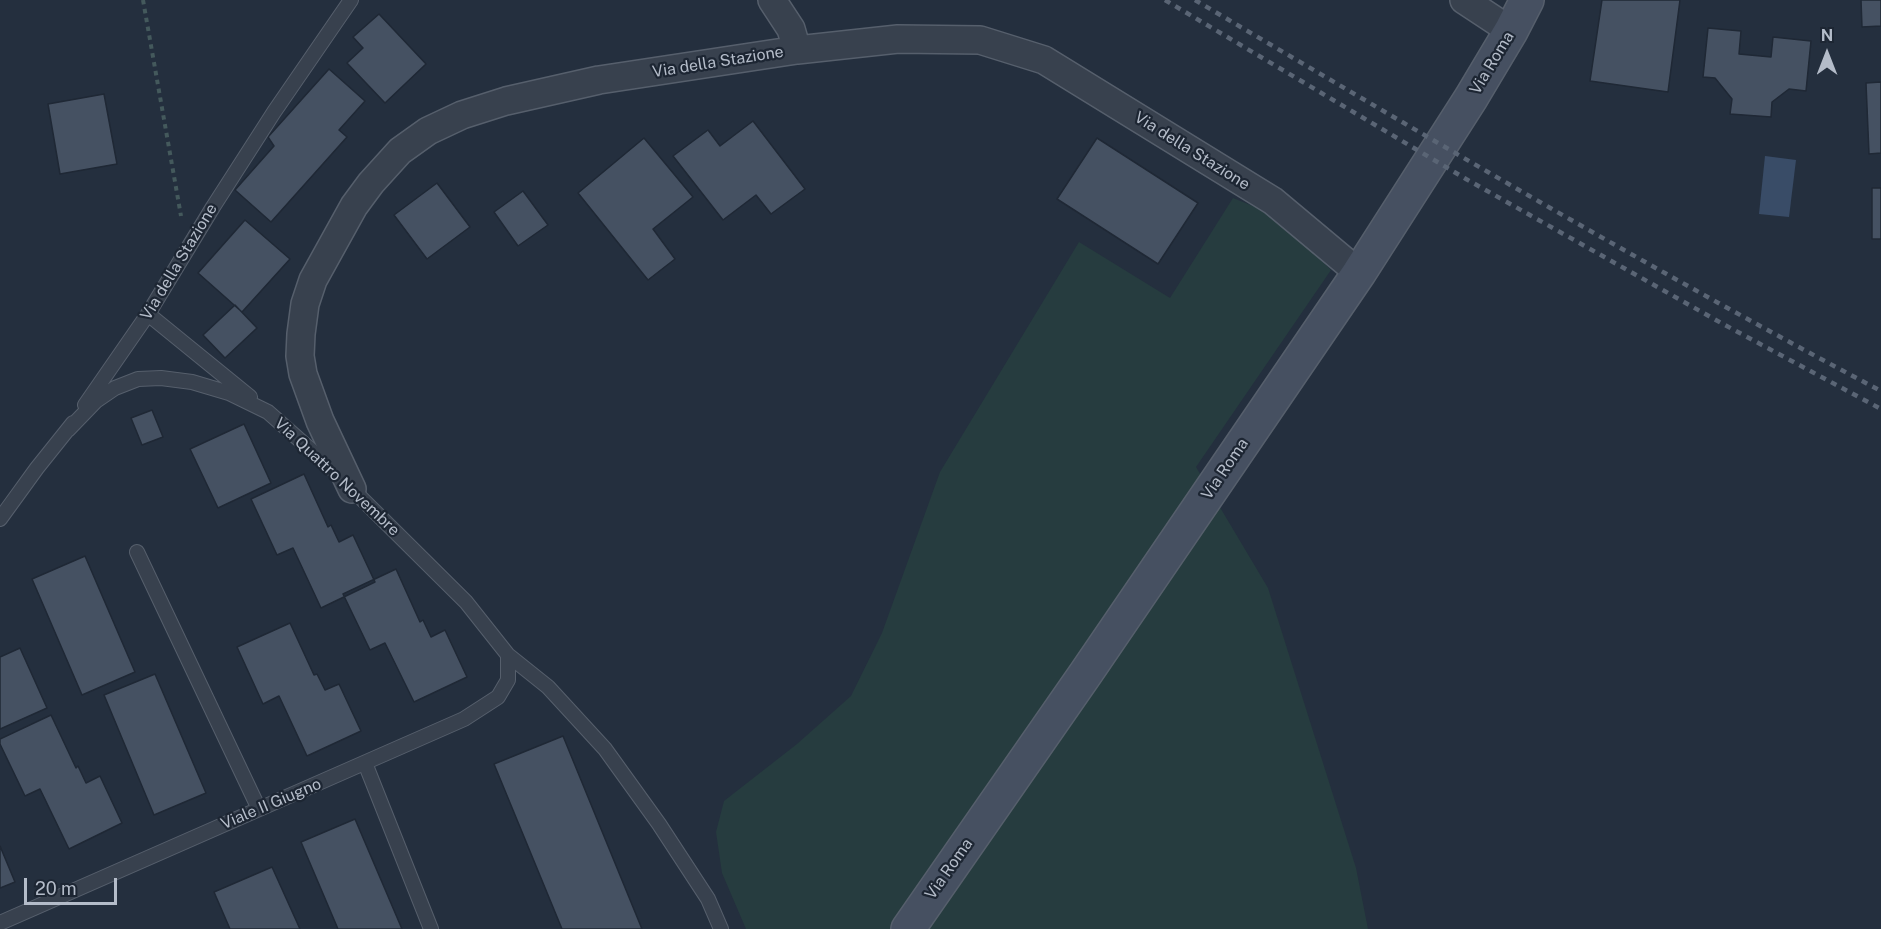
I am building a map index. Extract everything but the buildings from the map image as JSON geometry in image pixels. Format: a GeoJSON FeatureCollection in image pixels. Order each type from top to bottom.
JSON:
{"type":"FeatureCollection","features":[{"type":"Feature","properties":{"kind":"street"},"geometry":{"type":"LineString","coordinates":[[772,0],[791,29],[797,50]]}},
{"type":"Feature","properties":{"kind":"street"},"geometry":{"type":"LineString","coordinates":[[1464,0],[1511,31]]}},
{"type":"Feature","properties":{"kind":"street","name":"Via Roma"},"geometry":{"type":"LineString","coordinates":[[908,929],[1359,273],[1472,98],[1527,0]]}},
{"type":"Feature","properties":{"kind":"street","name":"Via della Stazione"},"geometry":{"type":"LineString","coordinates":[[352,489],[320,421],[303,374],[300,356],[303,314],[313,280],[337,234],[371,183],[400,152],[428,131],[462,115],[506,101],[599,80],[797,50],[898,39],[980,40],[1044,60],[1273,201],[1359,273]]}},
{"type":"Feature","properties":{"kind":"lane","name":"Via della Stazione"},"geometry":{"type":"LineString","coordinates":[[0,519],[68,430],[148,314],[274,111],[351,0]]}},
{"type":"Feature","properties":{"kind":"lane"},"geometry":{"type":"LineString","coordinates":[[148,314],[268,412]]}},
{"type":"Feature","properties":{"kind":"lane","name":"Via Quattro Novembre"},"geometry":{"type":"LineString","coordinates":[[68,430],[96,401],[115,388],[138,380],[161,378],[192,382],[229,393],[268,412],[330,466],[466,602],[507,655]]}},
{"type":"Feature","properties":{"kind":"lane"},"geometry":{"type":"LineString","coordinates":[[137,552],[259,809]]}},
{"type":"Feature","properties":{"kind":"lane"},"geometry":{"type":"LineString","coordinates":[[507,655],[548,687],[605,749],[659,824],[708,899],[721,929]]}},
{"type":"Feature","properties":{"kind":"lane","name":"Viale II Giugno"},"geometry":{"type":"LineString","coordinates":[[0,923],[465,720],[498,697],[507,680],[507,655]]}},
{"type":"Feature","properties":{"kind":"lane"},"geometry":{"type":"LineString","coordinates":[[365,763],[431,929]]}},
{"type":"Feature","properties":{"kind":"path"},"geometry":{"type":"LineString","coordinates":[[143,0],[187,249]]}},
{"type":"Feature","properties":{"kind":"green space"},"geometry":{"type":"Polygon","coordinates":[[[1233,198],[1275,215],[1331,270],[1196,467],[1268,588],[1356,868],[1368,929],[746,929],[722,873],[716,832],[724,801],[797,744],[851,696],[882,633],[940,472],[1079,242],[1170,298],[1233,198]]]}},
{"type":"Feature","properties":{"kind":"water"},"geometry":{"type":"Polygon","coordinates":[[[1765,156],[1796,160],[1789,217],[1759,214],[1765,156]]]}},
{"type":"Feature","properties":{"kind":"railway"},"geometry":{"type":"LineString","coordinates":[[1165,0],[1466,179],[1723,324],[1881,409]]}},
{"type":"Feature","properties":{"kind":"railway"},"geometry":{"type":"LineString","coordinates":[[1195,0],[1621,249],[1881,391]]}}]}
